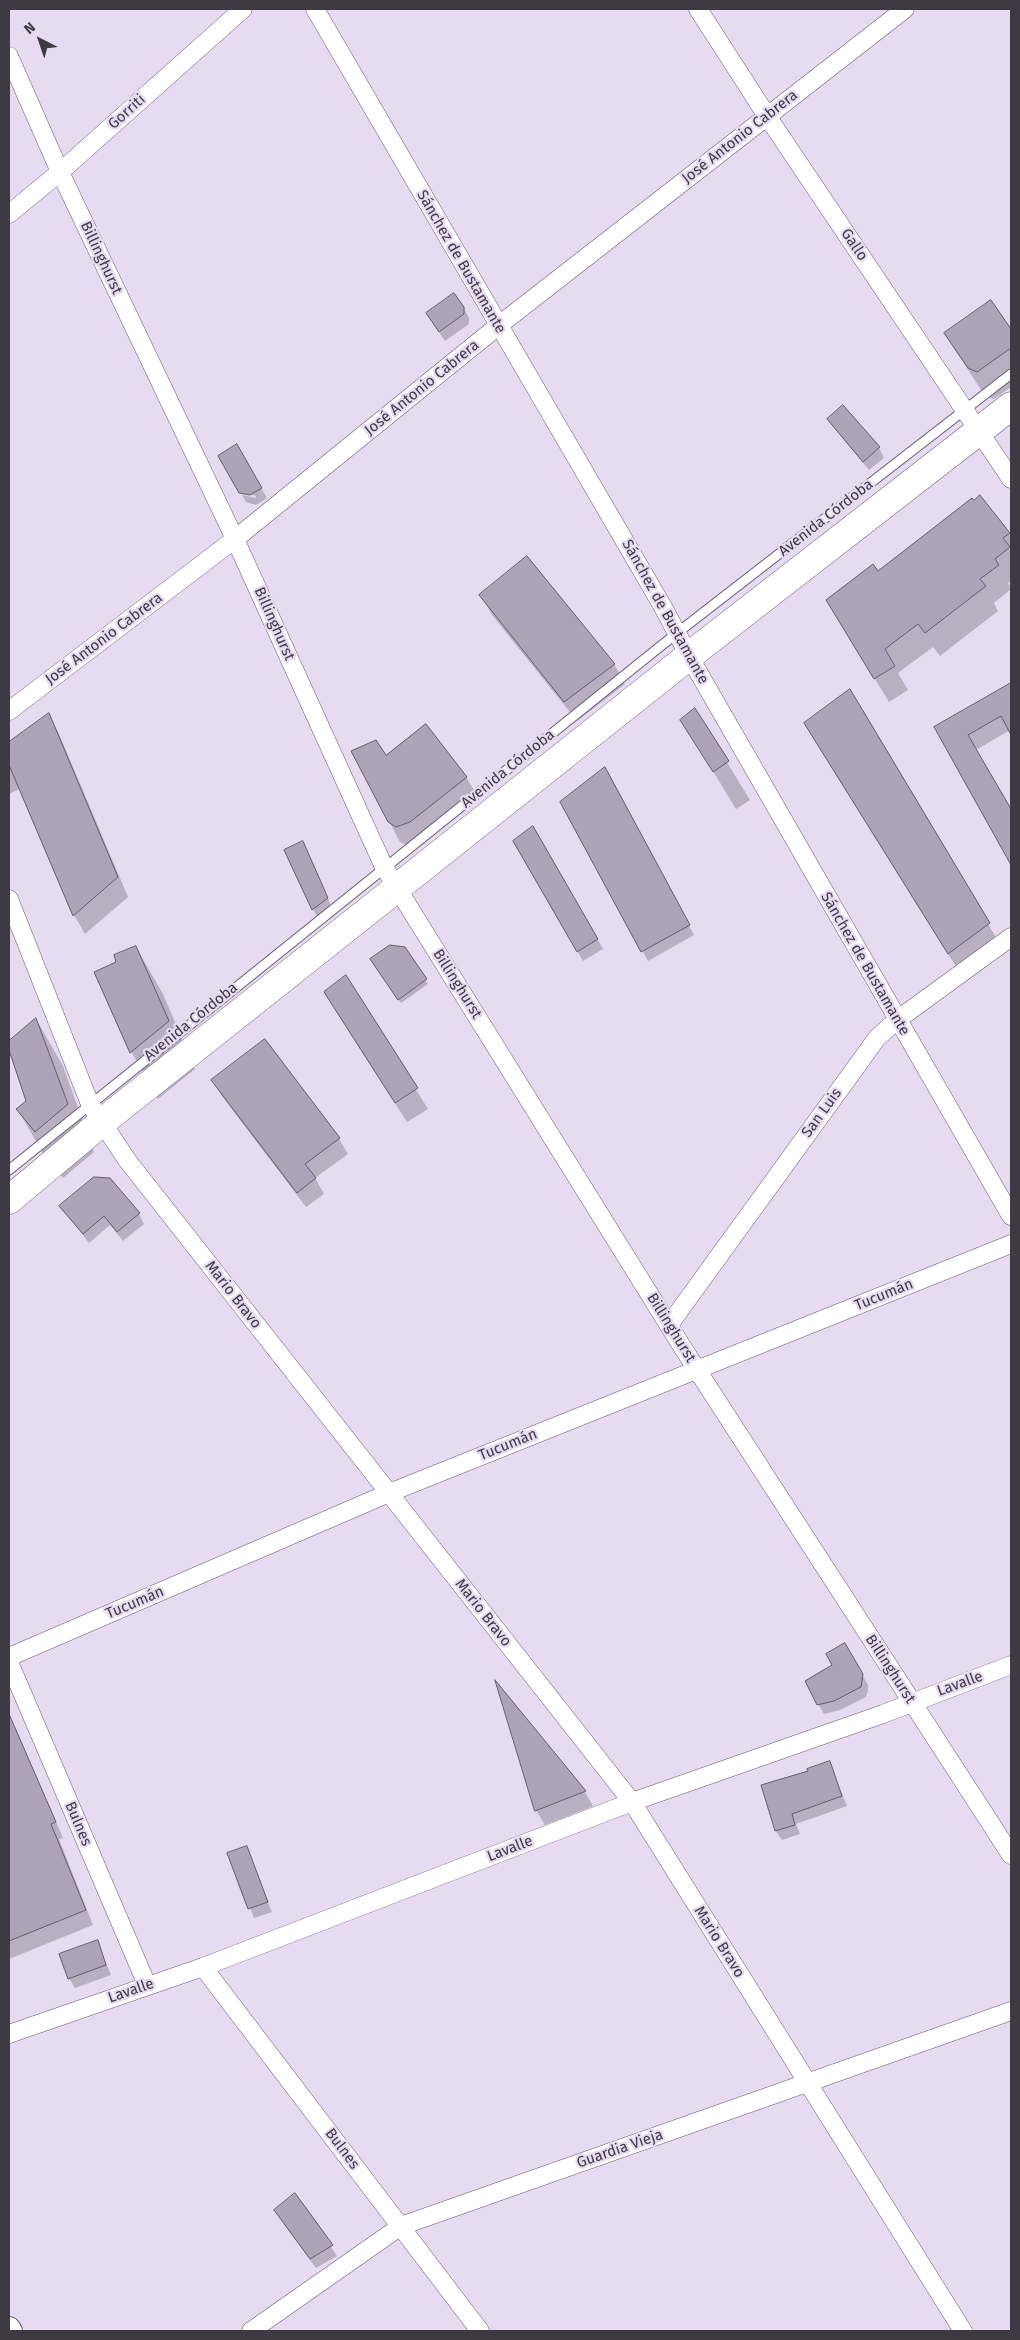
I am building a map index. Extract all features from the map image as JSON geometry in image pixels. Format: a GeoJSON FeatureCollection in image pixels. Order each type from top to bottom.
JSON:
{"type":"FeatureCollection","features":[{"type":"Feature","properties":{"kind":"main road","name":"Avenida Córdoba"},"geometry":{"type":"LineString","coordinates":[[9,1200],[96,1113],[683,644],[972,420],[1011,406]]}},
{"type":"Feature","properties":{"kind":"street","name":"Gorriti"},"geometry":{"type":"LineString","coordinates":[[9,214],[60,172],[243,9]]}},
{"type":"Feature","properties":{"kind":"street","name":"Sánchez de Bustamante"},"geometry":{"type":"LineString","coordinates":[[315,9],[683,644],[896,1020],[1011,1216]]}},
{"type":"Feature","properties":{"kind":"street","name":"Gallo"},"geometry":{"type":"LineString","coordinates":[[698,9],[767,116],[1011,479]]}},
{"type":"Feature","properties":{"kind":"street","name":"José Antonio Cabrera"},"geometry":{"type":"LineString","coordinates":[[9,711],[235,539],[498,326],[905,9]]}},
{"type":"Feature","properties":{"kind":"street","name":"Billinghurst"},"geometry":{"type":"LineString","coordinates":[[9,56],[60,172],[235,539],[391,878],[669,1325],[911,1703],[1011,1855]]}},
{"type":"Feature","properties":{"kind":"street","name":"Mario Bravo"},"geometry":{"type":"LineString","coordinates":[[9,899],[96,1113],[127,1160],[632,1802],[963,2331]]}},
{"type":"Feature","properties":{"kind":"street","name":"San Luis"},"geometry":{"type":"LineString","coordinates":[[669,1325],[877,1038],[896,1020],[1011,937]]}},
{"type":"Feature","properties":{"kind":"street","name":"Tucumán"},"geometry":{"type":"LineString","coordinates":[[9,1657],[389,1493],[1011,1244]]}},
{"type":"Feature","properties":{"kind":"street","name":"Bulnes"},"geometry":{"type":"LineString","coordinates":[[9,1662],[147,1985]]}},
{"type":"Feature","properties":{"kind":"street","name":"Lavalle"},"geometry":{"type":"LineString","coordinates":[[9,2034],[203,1966],[632,1802],[1011,1666]]}},
{"type":"Feature","properties":{"kind":"street","name":"Bulnes"},"geometry":{"type":"LineString","coordinates":[[203,1966],[480,2331]]}},
{"type":"Feature","properties":{"kind":"street","name":"Guardia Vieja"},"geometry":{"type":"LineString","coordinates":[[251,2331],[401,2226],[1011,2011]]}},
{"type":"Feature","properties":{"kind":"lane","name":"Avenida Córdoba"},"geometry":{"type":"LineString","coordinates":[[972,420],[1011,374]]}},
{"type":"Feature","properties":{"kind":"lane","name":"Avenida Córdoba"},"geometry":{"type":"LineString","coordinates":[[9,1170],[96,1113]]}},
{"type":"Feature","properties":{"kind":"building"},"geometry":{"type":"Polygon","coordinates":[[[454,293],[464,307],[464,314],[439,332],[426,313],[454,293]]]}},
{"type":"Feature","properties":{"kind":"building"},"geometry":{"type":"Polygon","coordinates":[[[991,300],[1011,329],[1011,348],[977,372],[968,368],[944,333],[991,300]]]}},
{"type":"Feature","properties":{"kind":"building"},"geometry":{"type":"Polygon","coordinates":[[[843,405],[880,447],[863,462],[827,419],[843,405]]]}},
{"type":"Feature","properties":{"kind":"building"},"geometry":{"type":"Polygon","coordinates":[[[237,444],[262,488],[250,495],[239,493],[218,456],[237,444]]]}},
{"type":"Feature","properties":{"kind":"building"},"geometry":{"type":"Polygon","coordinates":[[[980,495],[1010,533],[1003,538],[1010,547],[995,559],[999,565],[980,579],[986,586],[925,633],[918,624],[885,649],[895,666],[874,679],[826,600],[873,564],[878,571],[972,498],[974,500],[980,495]]]}},
{"type":"Feature","properties":{"kind":"building"},"geometry":{"type":"Polygon","coordinates":[[[527,556],[615,664],[564,702],[479,595],[527,556]]]}},
{"type":"Feature","properties":{"kind":"building"},"geometry":{"type":"Polygon","coordinates":[[[1011,683],[1011,735],[1001,716],[968,735],[1011,809],[1011,865],[934,727],[1011,683]]]}},
{"type":"Feature","properties":{"kind":"building"},"geometry":{"type":"Polygon","coordinates":[[[850,689],[990,923],[948,954],[804,723],[850,689]]]}},
{"type":"Feature","properties":{"kind":"building"},"geometry":{"type":"Polygon","coordinates":[[[695,708],[729,761],[713,772],[680,720],[695,708]]]}},
{"type":"Feature","properties":{"kind":"building"},"geometry":{"type":"Polygon","coordinates":[[[49,713],[118,877],[73,916],[9,765],[9,742],[49,713]]]}},
{"type":"Feature","properties":{"kind":"building"},"geometry":{"type":"Polygon","coordinates":[[[426,724],[467,777],[410,822],[396,827],[388,822],[351,751],[376,740],[386,755],[426,724]]]}},
{"type":"Feature","properties":{"kind":"building"},"geometry":{"type":"Polygon","coordinates":[[[605,767],[690,925],[641,952],[560,802],[605,767]]]}},
{"type":"Feature","properties":{"kind":"building"},"geometry":{"type":"Polygon","coordinates":[[[533,826],[598,939],[577,952],[513,841],[533,826]]]}},
{"type":"Feature","properties":{"kind":"building"},"geometry":{"type":"Polygon","coordinates":[[[303,841],[328,898],[312,910],[284,850],[303,841]]]}},
{"type":"Feature","properties":{"kind":"building"},"geometry":{"type":"Polygon","coordinates":[[[390,945],[405,947],[427,979],[398,1000],[370,959],[390,945]]]}},
{"type":"Feature","properties":{"kind":"building"},"geometry":{"type":"Polygon","coordinates":[[[136,946],[169,1021],[130,1053],[94,972],[116,962],[114,955],[136,946]]]}},
{"type":"Feature","properties":{"kind":"building"},"geometry":{"type":"Polygon","coordinates":[[[346,975],[418,1088],[395,1103],[324,992],[346,975]]]}},
{"type":"Feature","properties":{"kind":"building"},"geometry":{"type":"Polygon","coordinates":[[[36,1018],[68,1104],[35,1132],[16,1109],[26,1101],[9,1050],[9,1041],[36,1018]]]}},
{"type":"Feature","properties":{"kind":"building"},"geometry":{"type":"Polygon","coordinates":[[[265,1039],[340,1138],[305,1164],[316,1178],[297,1193],[211,1080],[265,1039]]]}},
{"type":"Feature","properties":{"kind":"building"},"geometry":{"type":"Polygon","coordinates":[[[94,1177],[110,1178],[140,1213],[117,1232],[104,1216],[83,1234],[59,1206],[94,1177]]]}},
{"type":"Feature","properties":{"kind":"building"},"geometry":{"type":"Polygon","coordinates":[[[845,1643],[863,1674],[861,1687],[834,1701],[817,1705],[805,1681],[832,1665],[826,1654],[845,1643]]]}},
{"type":"Feature","properties":{"kind":"building"},"geometry":{"type":"Polygon","coordinates":[[[495,1680],[586,1791],[535,1811],[495,1680]]]}},
{"type":"Feature","properties":{"kind":"building"},"geometry":{"type":"Polygon","coordinates":[[[9,1714],[56,1822],[51,1824],[86,1910],[9,1941],[9,1714]]]}},
{"type":"Feature","properties":{"kind":"building"},"geometry":{"type":"Polygon","coordinates":[[[830,1761],[842,1796],[792,1814],[795,1825],[775,1831],[761,1785],[808,1771],[807,1769],[830,1761]]]}},
{"type":"Feature","properties":{"kind":"building"},"geometry":{"type":"Polygon","coordinates":[[[247,1846],[268,1902],[248,1909],[227,1853],[247,1846]]]}},
{"type":"Feature","properties":{"kind":"building"},"geometry":{"type":"Polygon","coordinates":[[[98,1940],[106,1965],[68,1979],[59,1954],[98,1940]]]}},
{"type":"Feature","properties":{"kind":"building"},"geometry":{"type":"Polygon","coordinates":[[[295,2193],[333,2245],[310,2259],[274,2210],[295,2193]]]}}]}
